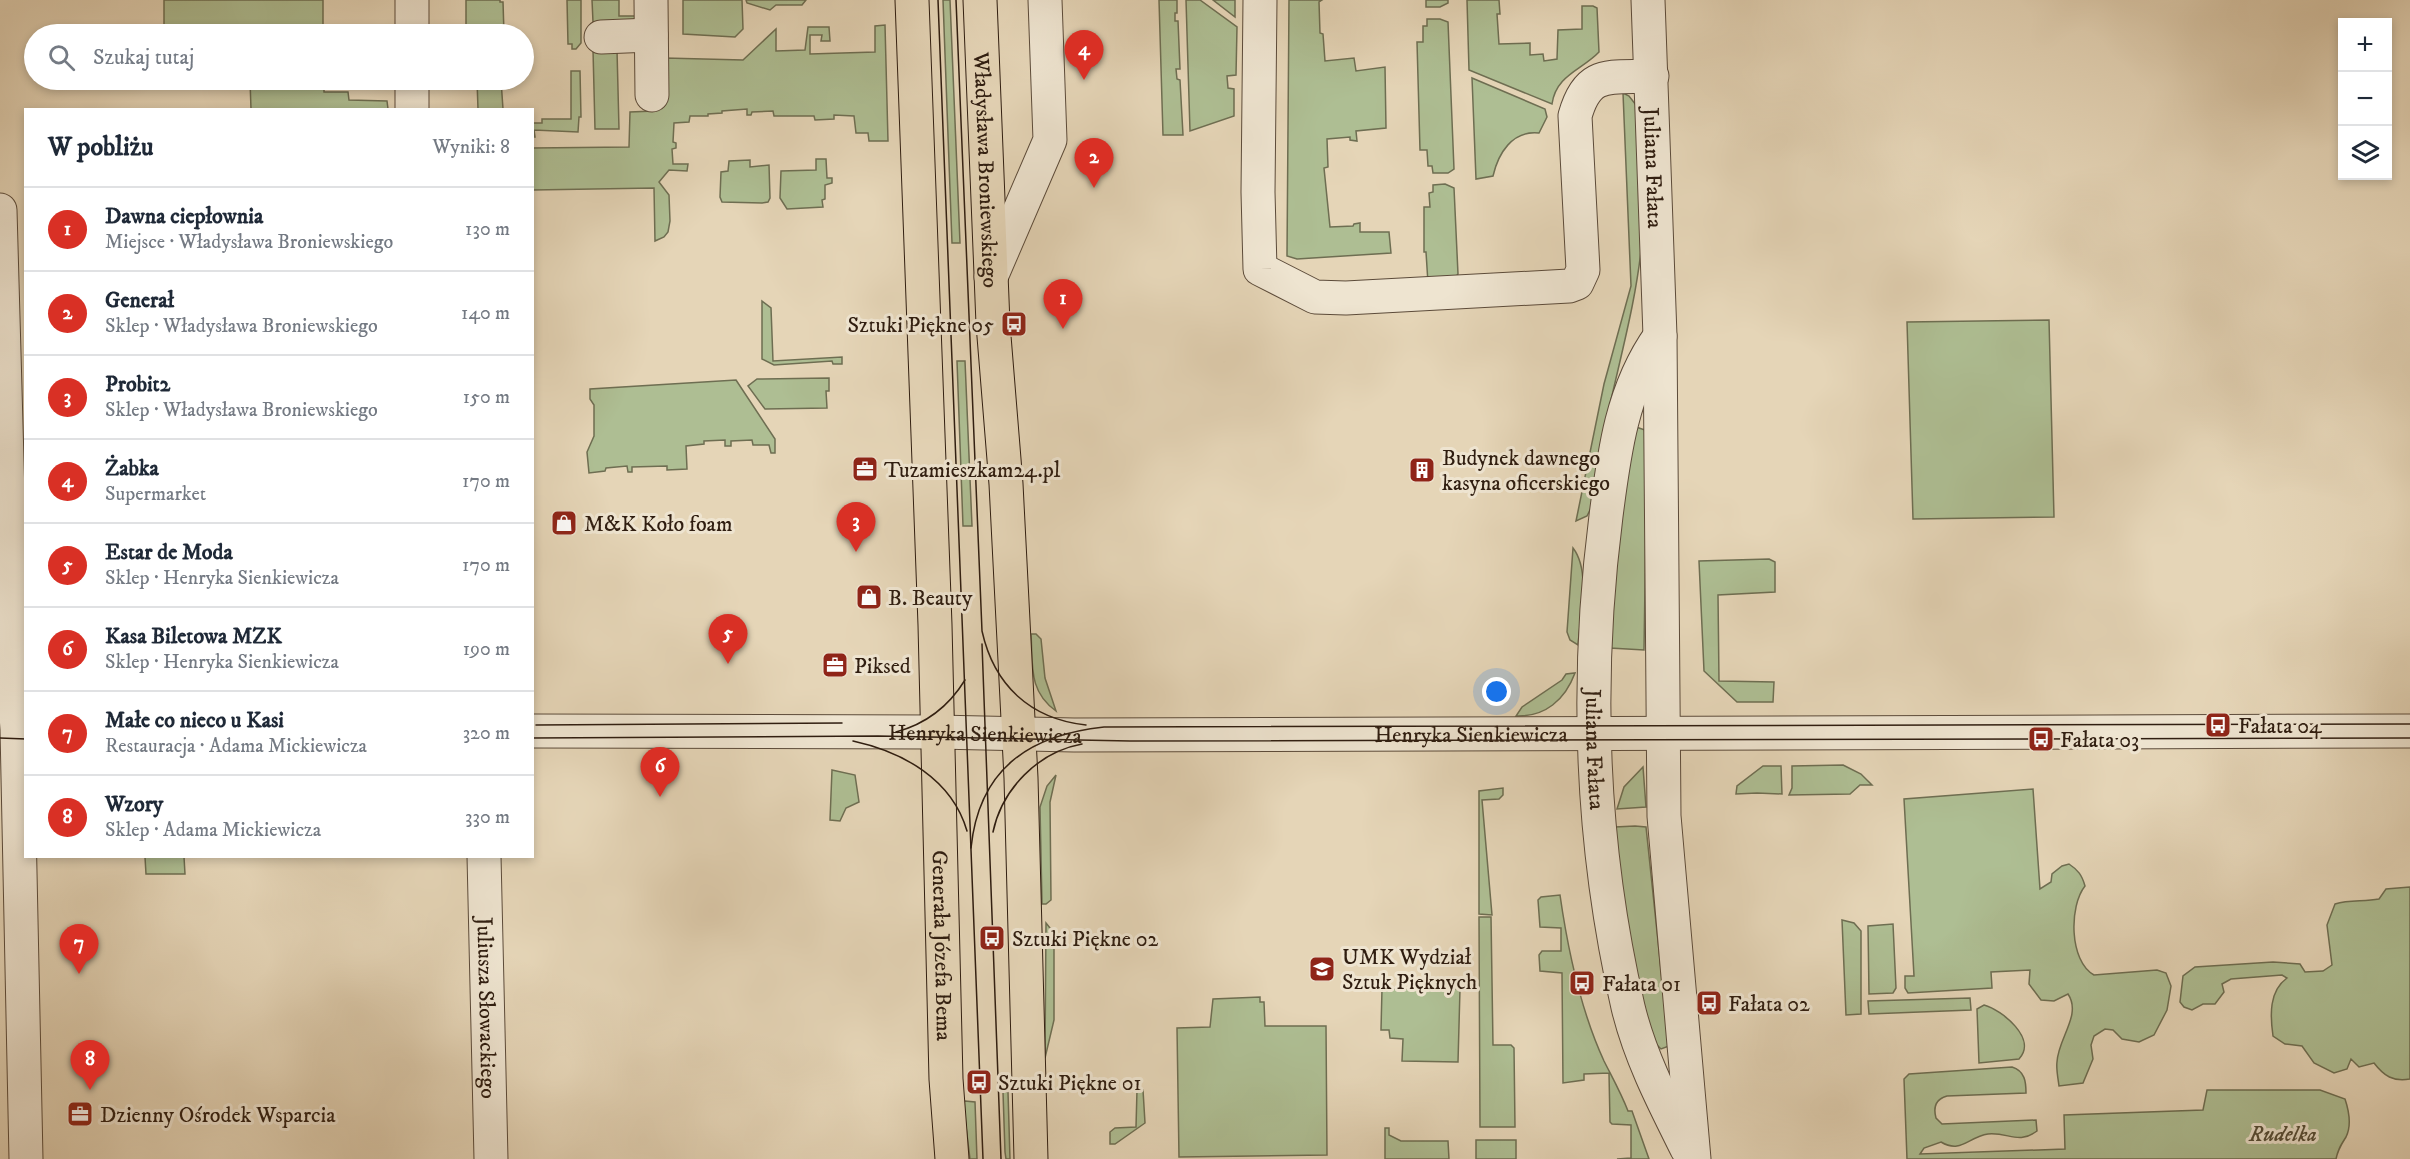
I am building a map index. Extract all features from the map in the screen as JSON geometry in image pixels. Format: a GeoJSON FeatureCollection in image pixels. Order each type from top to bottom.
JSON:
{"type":"FeatureCollection","features":[{"type":"Feature","properties":{"kind":"main road"},"geometry":{"type":"LineString","coordinates":[[912,0],[937,732]]}},
{"type":"Feature","properties":{"kind":"main road","name":"Władysława Broniewskiego"},"geometry":{"type":"LineString","coordinates":[[980,0],[995,368],[1006,494],[1019,733]]}},
{"type":"Feature","properties":{"kind":"main road","name":"Generała Józefa Bema"},"geometry":{"type":"LineString","coordinates":[[937,732],[946,1079],[952,1159]]}},
{"type":"Feature","properties":{"kind":"main road"},"geometry":{"type":"LineString","coordinates":[[1019,733],[1031,1159]]}},
{"type":"Feature","properties":{"kind":"street"},"geometry":{"type":"LineString","coordinates":[[412,0],[412,24]]}},
{"type":"Feature","properties":{"kind":"street"},"geometry":{"type":"LineString","coordinates":[[651,0],[652,95]]}},
{"type":"Feature","properties":{"kind":"street"},"geometry":{"type":"LineString","coordinates":[[991,277],[1050,141],[1045,0]]}},
{"type":"Feature","properties":{"kind":"street"},"geometry":{"type":"LineString","coordinates":[[1260,0],[1258,192],[1260,269],[1315,297],[1346,298],[1469,292],[1569,286],[1577,283],[1583,270],[1575,116],[1580,99],[1587,88],[1605,78],[1652,76]]}},
{"type":"Feature","properties":{"kind":"street","name":"Juliana Fałata"},"geometry":{"type":"LineString","coordinates":[[1648,0],[1660,336],[1664,816],[1693,1159]]}},
{"type":"Feature","properties":{"kind":"street"},"geometry":{"type":"LineString","coordinates":[[601,37],[651,35]]}},
{"type":"Feature","properties":{"kind":"street"},"geometry":{"type":"LineString","coordinates":[[412,90],[412,108]]}},
{"type":"Feature","properties":{"kind":"street"},"geometry":{"type":"LineString","coordinates":[[0,210],[26,1159]]}},
{"type":"Feature","properties":{"kind":"street","name":"Juliana Fałata"},"geometry":{"type":"LineString","coordinates":[[1660,336],[1648,352],[1636,378],[1625,406],[1616,448],[1599,568],[1593,661],[1594,733],[1598,819],[1611,921],[1629,1009],[1651,1078],[1693,1159]]}},
{"type":"Feature","properties":{"kind":"street","name":"Henryka Sienkiewicza"},"geometry":{"type":"LineString","coordinates":[[534,731],[1663,733],[2410,731]]}},
{"type":"Feature","properties":{"kind":"street","name":"Juliusza Słowackiego"},"geometry":{"type":"LineString","coordinates":[[484,858],[491,1159]]}},
{"type":"Feature","properties":{"kind":"green space"},"geometry":{"type":"Polygon","coordinates":[[[164,0],[323,0],[323,24],[164,24],[164,0]]]}},
{"type":"Feature","properties":{"kind":"green space"},"geometry":{"type":"Polygon","coordinates":[[[466,0],[500,0],[503,2],[504,24],[466,24],[466,0]]]}},
{"type":"Feature","properties":{"kind":"green space"},"geometry":{"type":"Polygon","coordinates":[[[567,0],[581,0],[581,43],[576,49],[572,49],[572,44],[568,44],[567,0]]]}},
{"type":"Feature","properties":{"kind":"green space"},"geometry":{"type":"Polygon","coordinates":[[[592,0],[619,0],[619,16],[641,16],[638,21],[593,22],[592,0]]]}},
{"type":"Feature","properties":{"kind":"green space"},"geometry":{"type":"Polygon","coordinates":[[[683,0],[742,0],[743,29],[735,37],[683,34],[683,0]]]}},
{"type":"Feature","properties":{"kind":"green space"},"geometry":{"type":"Polygon","coordinates":[[[746,0],[806,0],[802,5],[776,5],[770,10],[747,3],[746,0]]]}},
{"type":"Feature","properties":{"kind":"green space"},"geometry":{"type":"Polygon","coordinates":[[[943,0],[950,0],[960,243],[952,243],[943,0]]]}},
{"type":"Feature","properties":{"kind":"green space"},"geometry":{"type":"Polygon","coordinates":[[[1159,0],[1177,0],[1175,21],[1178,21],[1180,69],[1176,69],[1177,79],[1180,80],[1183,135],[1163,135],[1159,0]]]}},
{"type":"Feature","properties":{"kind":"green space"},"geometry":{"type":"Polygon","coordinates":[[[1186,0],[1200,0],[1237,27],[1236,75],[1227,76],[1228,88],[1234,89],[1234,116],[1190,131],[1186,0]]]}},
{"type":"Feature","properties":{"kind":"green space"},"geometry":{"type":"Polygon","coordinates":[[[1213,0],[1235,0],[1235,17],[1213,0]]]}},
{"type":"Feature","properties":{"kind":"green space"},"geometry":{"type":"Polygon","coordinates":[[[1289,0],[1322,0],[1319,2],[1320,33],[1323,34],[1325,61],[1354,58],[1356,71],[1385,67],[1386,128],[1356,131],[1357,141],[1350,140],[1350,137],[1327,139],[1328,167],[1324,168],[1330,227],[1353,226],[1360,223],[1360,232],[1389,232],[1391,253],[1297,259],[1287,256],[1289,0]]]}},
{"type":"Feature","properties":{"kind":"green space"},"geometry":{"type":"Polygon","coordinates":[[[1426,0],[1448,0],[1448,3],[1440,7],[1426,7],[1426,0]]]}},
{"type":"Feature","properties":{"kind":"green space"},"geometry":{"type":"Polygon","coordinates":[[[1467,0],[1499,0],[1500,14],[1497,14],[1499,44],[1530,43],[1530,55],[1543,54],[1544,61],[1557,59],[1558,30],[1582,29],[1582,6],[1593,6],[1597,8],[1599,52],[1564,80],[1554,94],[1552,104],[1469,70],[1467,0]]]}},
{"type":"Feature","properties":{"kind":"green space"},"geometry":{"type":"Polygon","coordinates":[[[1427,19],[1440,19],[1448,22],[1454,169],[1448,173],[1433,173],[1432,166],[1428,166],[1427,150],[1420,150],[1417,42],[1423,42],[1423,26],[1427,26],[1427,19]]]}},
{"type":"Feature","properties":{"kind":"green space"},"geometry":{"type":"Polygon","coordinates":[[[885,25],[888,141],[869,141],[868,133],[856,133],[854,116],[834,115],[834,119],[815,120],[814,116],[774,116],[773,111],[752,112],[751,115],[747,115],[747,109],[722,111],[722,113],[708,114],[708,116],[690,116],[689,122],[674,123],[673,142],[676,143],[676,148],[672,149],[673,164],[688,164],[687,171],[669,170],[659,182],[669,195],[670,221],[668,232],[664,237],[655,241],[654,188],[534,190],[534,148],[629,147],[630,112],[654,111],[654,101],[665,58],[743,60],[776,29],[776,51],[805,50],[808,27],[829,27],[830,41],[821,41],[822,35],[810,35],[810,54],[875,52],[875,26],[885,25]]]}},
{"type":"Feature","properties":{"kind":"green space"},"geometry":{"type":"Polygon","coordinates":[[[593,50],[617,50],[619,129],[595,129],[593,50]]]}},
{"type":"Feature","properties":{"kind":"green space"},"geometry":{"type":"Polygon","coordinates":[[[571,71],[580,71],[581,117],[579,117],[578,132],[534,130],[534,123],[542,123],[542,119],[571,119],[571,71]]]}},
{"type":"Feature","properties":{"kind":"green space"},"geometry":{"type":"Polygon","coordinates":[[[1472,78],[1545,109],[1547,117],[1539,133],[1521,135],[1508,145],[1498,160],[1493,176],[1476,179],[1472,78]]]}},
{"type":"Feature","properties":{"kind":"green space"},"geometry":{"type":"Polygon","coordinates":[[[250,90],[348,92],[349,100],[387,101],[388,108],[251,108],[250,90]]]}},
{"type":"Feature","properties":{"kind":"green space"},"geometry":{"type":"Polygon","coordinates":[[[477,90],[502,90],[503,108],[478,108],[477,90]]]}},
{"type":"Feature","properties":{"kind":"green space"},"geometry":{"type":"Polygon","coordinates":[[[1623,93],[1629,96],[1636,105],[1642,241],[1640,261],[1592,506],[1587,516],[1576,521],[1604,384],[1631,286],[1623,93]]]}},
{"type":"Feature","properties":{"kind":"green space"},"geometry":{"type":"Polygon","coordinates":[[[816,159],[826,159],[827,178],[832,178],[832,183],[825,185],[823,207],[787,209],[780,198],[781,171],[816,170],[816,159]]]}},
{"type":"Feature","properties":{"kind":"green space"},"geometry":{"type":"Polygon","coordinates":[[[750,160],[750,167],[769,165],[770,198],[768,202],[722,202],[720,197],[721,172],[728,171],[729,161],[750,160]]]}},
{"type":"Feature","properties":{"kind":"green space"},"geometry":{"type":"Polygon","coordinates":[[[1445,184],[1454,188],[1458,274],[1454,279],[1428,283],[1426,252],[1424,252],[1424,207],[1430,207],[1429,193],[1433,192],[1433,185],[1445,184]]]}},
{"type":"Feature","properties":{"kind":"green space"},"geometry":{"type":"Polygon","coordinates":[[[762,301],[771,308],[773,361],[842,357],[842,364],[833,364],[832,361],[774,365],[762,359],[762,301]]]}},
{"type":"Feature","properties":{"kind":"green space"},"geometry":{"type":"Polygon","coordinates":[[[2049,320],[2054,517],[1913,519],[1907,322],[2049,320]]]}},
{"type":"Feature","properties":{"kind":"green space"},"geometry":{"type":"Polygon","coordinates":[[[957,361],[965,361],[972,526],[963,526],[957,361]]]}},
{"type":"Feature","properties":{"kind":"green space"},"geometry":{"type":"Polygon","coordinates":[[[829,378],[829,391],[826,391],[827,408],[765,409],[748,386],[757,379],[829,378]]]}},
{"type":"Feature","properties":{"kind":"green space"},"geometry":{"type":"Polygon","coordinates":[[[736,380],[775,439],[775,453],[771,453],[769,445],[753,445],[752,440],[731,441],[731,446],[725,446],[725,440],[704,441],[704,444],[686,446],[687,469],[667,470],[667,466],[632,467],[632,472],[628,472],[627,466],[606,468],[605,471],[589,473],[587,452],[594,436],[594,405],[590,399],[590,389],[736,380]]]}},
{"type":"Feature","properties":{"kind":"green space"},"geometry":{"type":"Polygon","coordinates":[[[1636,427],[1645,430],[1647,456],[1644,650],[1610,648],[1617,518],[1636,427]]]}},
{"type":"Feature","properties":{"kind":"green space"},"geometry":{"type":"Polygon","coordinates":[[[1573,548],[1582,569],[1583,581],[1578,645],[1570,640],[1567,632],[1573,548]]]}},
{"type":"Feature","properties":{"kind":"green space"},"geometry":{"type":"Polygon","coordinates":[[[1769,559],[1775,562],[1775,592],[1718,595],[1719,681],[1774,682],[1773,702],[1737,702],[1704,671],[1699,561],[1769,559]]]}},
{"type":"Feature","properties":{"kind":"green space"},"geometry":{"type":"Polygon","coordinates":[[[1031,634],[1036,634],[1041,639],[1045,678],[1056,711],[1047,703],[1036,686],[1032,667],[1031,634]]]}},
{"type":"Feature","properties":{"kind":"green space"},"geometry":{"type":"Polygon","coordinates":[[[1575,673],[1566,691],[1553,705],[1536,714],[1516,716],[1522,707],[1562,680],[1566,674],[1575,673]]]}},
{"type":"Feature","properties":{"kind":"green space"},"geometry":{"type":"Polygon","coordinates":[[[1843,765],[1861,774],[1872,785],[1860,785],[1850,794],[1789,795],[1792,788],[1792,766],[1843,765]]]}},
{"type":"Feature","properties":{"kind":"green space"},"geometry":{"type":"Polygon","coordinates":[[[1763,766],[1781,766],[1782,794],[1736,794],[1737,786],[1763,766]]]}},
{"type":"Feature","properties":{"kind":"green space"},"geometry":{"type":"Polygon","coordinates":[[[1643,767],[1646,807],[1617,809],[1624,787],[1643,767]]]}},
{"type":"Feature","properties":{"kind":"green space"},"geometry":{"type":"Polygon","coordinates":[[[832,770],[855,775],[859,802],[846,808],[840,821],[830,820],[832,770]]]}},
{"type":"Feature","properties":{"kind":"green space"},"geometry":{"type":"Polygon","coordinates":[[[1056,775],[1050,802],[1051,900],[1042,904],[1040,807],[1047,786],[1056,775]]]}},
{"type":"Feature","properties":{"kind":"green space"},"geometry":{"type":"Polygon","coordinates":[[[1503,788],[1503,795],[1499,799],[1482,800],[1492,915],[1479,914],[1479,791],[1503,788]]]}},
{"type":"Feature","properties":{"kind":"green space"},"geometry":{"type":"Polygon","coordinates":[[[2033,789],[2040,889],[2051,882],[2052,874],[2062,866],[2069,864],[2079,873],[2085,886],[2076,906],[2074,933],[2080,958],[2086,968],[2094,975],[2157,970],[2166,973],[2171,986],[2167,1010],[2154,1035],[2139,1042],[2122,1039],[2113,1030],[2105,1029],[2094,1036],[2091,1045],[2093,1059],[2083,1083],[2059,1086],[2058,1053],[2071,1018],[2072,1002],[2068,994],[2054,1001],[2041,1000],[2029,984],[2030,970],[1991,972],[1992,988],[1908,993],[1905,988],[1905,976],[1914,976],[1904,799],[2033,789]]]}},
{"type":"Feature","properties":{"kind":"green space"},"geometry":{"type":"Polygon","coordinates":[[[1615,827],[1646,827],[1669,1046],[1661,1049],[1653,1041],[1628,941],[1615,827]]]}},
{"type":"Feature","properties":{"kind":"green space"},"geometry":{"type":"Polygon","coordinates":[[[145,858],[184,858],[185,874],[146,874],[145,858]]]}},
{"type":"Feature","properties":{"kind":"green space"},"geometry":{"type":"Polygon","coordinates":[[[2410,887],[2410,1079],[2399,1080],[2389,1077],[2374,1063],[2359,1067],[2351,1059],[2347,1069],[2334,1073],[2314,1063],[2302,1046],[2285,1044],[2273,1036],[2272,1004],[2281,983],[2287,978],[2282,975],[2231,979],[2222,984],[2224,992],[2215,1004],[2203,1004],[2192,1010],[2184,1007],[2180,1002],[2183,976],[2195,967],[2273,962],[2300,964],[2305,972],[2323,971],[2332,965],[2327,925],[2335,904],[2379,899],[2386,889],[2410,887]]]}},
{"type":"Feature","properties":{"kind":"green space"},"geometry":{"type":"Polygon","coordinates":[[[1560,895],[1571,958],[1588,1021],[1628,1111],[1632,1111],[1649,1159],[1617,1159],[1631,1158],[1631,1125],[1610,1122],[1609,1073],[1584,1074],[1584,1080],[1563,1083],[1562,973],[1540,971],[1539,955],[1542,951],[1561,951],[1561,928],[1540,927],[1538,900],[1541,897],[1560,895]]]}},
{"type":"Feature","properties":{"kind":"green space"},"geometry":{"type":"Polygon","coordinates":[[[1479,917],[1491,917],[1493,1045],[1511,1045],[1514,1048],[1515,1127],[1480,1127],[1479,917]]]}},
{"type":"Feature","properties":{"kind":"green space"},"geometry":{"type":"Polygon","coordinates":[[[1842,920],[1854,923],[1861,931],[1861,1014],[1846,1015],[1842,920]]]}},
{"type":"Feature","properties":{"kind":"green space"},"geometry":{"type":"Polygon","coordinates":[[[1046,923],[1054,933],[1054,1020],[1045,1058],[1046,923]]]}},
{"type":"Feature","properties":{"kind":"green space"},"geometry":{"type":"Polygon","coordinates":[[[1893,924],[1896,988],[1893,993],[1869,994],[1868,926],[1893,924]]]}},
{"type":"Feature","properties":{"kind":"green space"},"geometry":{"type":"Polygon","coordinates":[[[1382,989],[1460,989],[1458,1062],[1402,1061],[1403,1039],[1390,1038],[1389,1030],[1381,1030],[1382,989]]]}},
{"type":"Feature","properties":{"kind":"green space"},"geometry":{"type":"Polygon","coordinates":[[[1260,997],[1260,1002],[1264,1002],[1265,1026],[1326,1026],[1327,1155],[1179,1157],[1177,1028],[1210,1027],[1213,999],[1260,997]]]}},
{"type":"Feature","properties":{"kind":"green space"},"geometry":{"type":"Polygon","coordinates":[[[1970,998],[1971,1010],[1869,1014],[1868,1001],[1970,998]]]}},
{"type":"Feature","properties":{"kind":"green space"},"geometry":{"type":"Polygon","coordinates":[[[1984,1005],[2008,1019],[2021,1034],[2024,1051],[2019,1059],[1979,1063],[1977,1009],[1984,1005]]]}},
{"type":"Feature","properties":{"kind":"green space","name":"Rudelka"},"geometry":{"type":"Polygon","coordinates":[[[2012,1067],[2022,1074],[2026,1093],[1947,1096],[1936,1104],[1936,1118],[1942,1124],[2036,1120],[2037,1131],[2019,1138],[1988,1134],[1959,1146],[1941,1142],[1924,1148],[1920,1154],[2065,1149],[2064,1115],[2203,1110],[2207,1090],[2320,1090],[2345,1099],[2349,1113],[2349,1128],[2336,1159],[1907,1159],[1904,1079],[1909,1074],[2012,1067]]]}},
{"type":"Feature","properties":{"kind":"green space"},"geometry":{"type":"Polygon","coordinates":[[[1137,1090],[1143,1090],[1145,1123],[1115,1144],[1110,1144],[1110,1132],[1115,1128],[1136,1127],[1137,1090]]]}},
{"type":"Feature","properties":{"kind":"green space"},"geometry":{"type":"Polygon","coordinates":[[[1003,1092],[1008,1092],[1010,1159],[1006,1159],[1005,1152],[1003,1092]]]}},
{"type":"Feature","properties":{"kind":"green space"},"geometry":{"type":"Polygon","coordinates":[[[963,1102],[975,1102],[977,1159],[970,1159],[963,1102]]]}},
{"type":"Feature","properties":{"kind":"green space"},"geometry":{"type":"Polygon","coordinates":[[[1385,1128],[1389,1128],[1389,1135],[1401,1141],[1448,1141],[1449,1159],[1385,1159],[1385,1128]]]}},
{"type":"Feature","properties":{"kind":"green space"},"geometry":{"type":"Polygon","coordinates":[[[1476,1140],[1516,1140],[1516,1159],[1476,1159],[1476,1140]]]}},
{"type":"Feature","properties":{"kind":"tram line"},"geometry":{"type":"LineString","coordinates":[[938,0],[983,1159]]}},
{"type":"Feature","properties":{"kind":"tram line"},"geometry":{"type":"LineString","coordinates":[[956,0],[982,631],[995,668],[1017,696],[1048,715],[1086,725]]}},
{"type":"Feature","properties":{"kind":"tram line"},"geometry":{"type":"LineString","coordinates":[[982,644],[1001,1159]]}},
{"type":"Feature","properties":{"kind":"tram line"},"geometry":{"type":"LineString","coordinates":[[896,732],[907,729],[936,713],[952,698],[965,680]]}},
{"type":"Feature","properties":{"kind":"tram line"},"geometry":{"type":"LineString","coordinates":[[536,725],[842,723]]}},
{"type":"Feature","properties":{"kind":"tram line"},"geometry":{"type":"LineString","coordinates":[[971,848],[976,820],[985,797],[997,777],[1012,761],[1031,748],[1053,738],[1104,727],[2410,724]]}},
{"type":"Feature","properties":{"kind":"tram line"},"geometry":{"type":"LineString","coordinates":[[534,738],[878,736],[1130,741],[2410,738]]}},
{"type":"Feature","properties":{"kind":"tram line"},"geometry":{"type":"LineString","coordinates":[[0,738],[24,739]]}},
{"type":"Feature","properties":{"kind":"tram line"},"geometry":{"type":"LineString","coordinates":[[853,741],[890,752],[923,771],[950,797],[967,831]]}},
{"type":"Feature","properties":{"kind":"tram line"},"geometry":{"type":"LineString","coordinates":[[993,832],[1005,801],[1024,775],[1051,755],[1082,744]]}},
{"type":"Feature","properties":{"kind":"place","name":"Żabka"},"geometry":{"type":"Point","coordinates":[1084,80]}},
{"type":"Feature","properties":{"kind":"place","name":"Generał"},"geometry":{"type":"Point","coordinates":[1094,188]}},
{"type":"Feature","properties":{"kind":"place","name":"Sztuki Piękne 05"},"geometry":{"type":"Point","coordinates":[1014,324]}},
{"type":"Feature","properties":{"kind":"place","name":"Dawna ciepłownia"},"geometry":{"type":"Point","coordinates":[1063,329]}},
{"type":"Feature","properties":{"kind":"place","name":"Tuzamieszkam24.pl"},"geometry":{"type":"Point","coordinates":[865,469]}},
{"type":"Feature","properties":{"kind":"place","name":"Budynek dawnego kasyna oficerskiego"},"geometry":{"type":"Point","coordinates":[1422,470]}},
{"type":"Feature","properties":{"kind":"place","name":"M&K Koło foam"},"geometry":{"type":"Point","coordinates":[564,523]}},
{"type":"Feature","properties":{"kind":"place","name":"Probit2"},"geometry":{"type":"Point","coordinates":[856,552]}},
{"type":"Feature","properties":{"kind":"place","name":"B. Beauty"},"geometry":{"type":"Point","coordinates":[869,597]}},
{"type":"Feature","properties":{"kind":"place","name":"Estar de Moda"},"geometry":{"type":"Point","coordinates":[728,664]}},
{"type":"Feature","properties":{"kind":"place","name":"Piksed"},"geometry":{"type":"Point","coordinates":[835,665]}},
{"type":"Feature","properties":{"kind":"place","name":"Fałata 04"},"geometry":{"type":"Point","coordinates":[2218,725]}},
{"type":"Feature","properties":{"kind":"place","name":"Fałata 03"},"geometry":{"type":"Point","coordinates":[2041,739]}},
{"type":"Feature","properties":{"kind":"place","name":"Kasa Biletowa MZK"},"geometry":{"type":"Point","coordinates":[660,797]}},
{"type":"Feature","properties":{"kind":"place","name":"Sztuki Piękne 02"},"geometry":{"type":"Point","coordinates":[992,938]}},
{"type":"Feature","properties":{"kind":"place","name":"UMK Wydział Sztuk Pięknych"},"geometry":{"type":"Point","coordinates":[1322,969]}},
{"type":"Feature","properties":{"kind":"place","name":"Małe co nieco u Kasi"},"geometry":{"type":"Point","coordinates":[79,974]}},
{"type":"Feature","properties":{"kind":"place","name":"Fałata 01"},"geometry":{"type":"Point","coordinates":[1582,983]}},
{"type":"Feature","properties":{"kind":"place","name":"Fałata 02"},"geometry":{"type":"Point","coordinates":[1709,1003]}},
{"type":"Feature","properties":{"kind":"place","name":"Sztuki Piękne 01"},"geometry":{"type":"Point","coordinates":[979,1082]}},
{"type":"Feature","properties":{"kind":"place","name":"Wzory"},"geometry":{"type":"Point","coordinates":[90,1090]}},
{"type":"Feature","properties":{"kind":"place","name":"Dzienny Ośrodek Wsparcia"},"geometry":{"type":"Point","coordinates":[80,1114]}}]}
